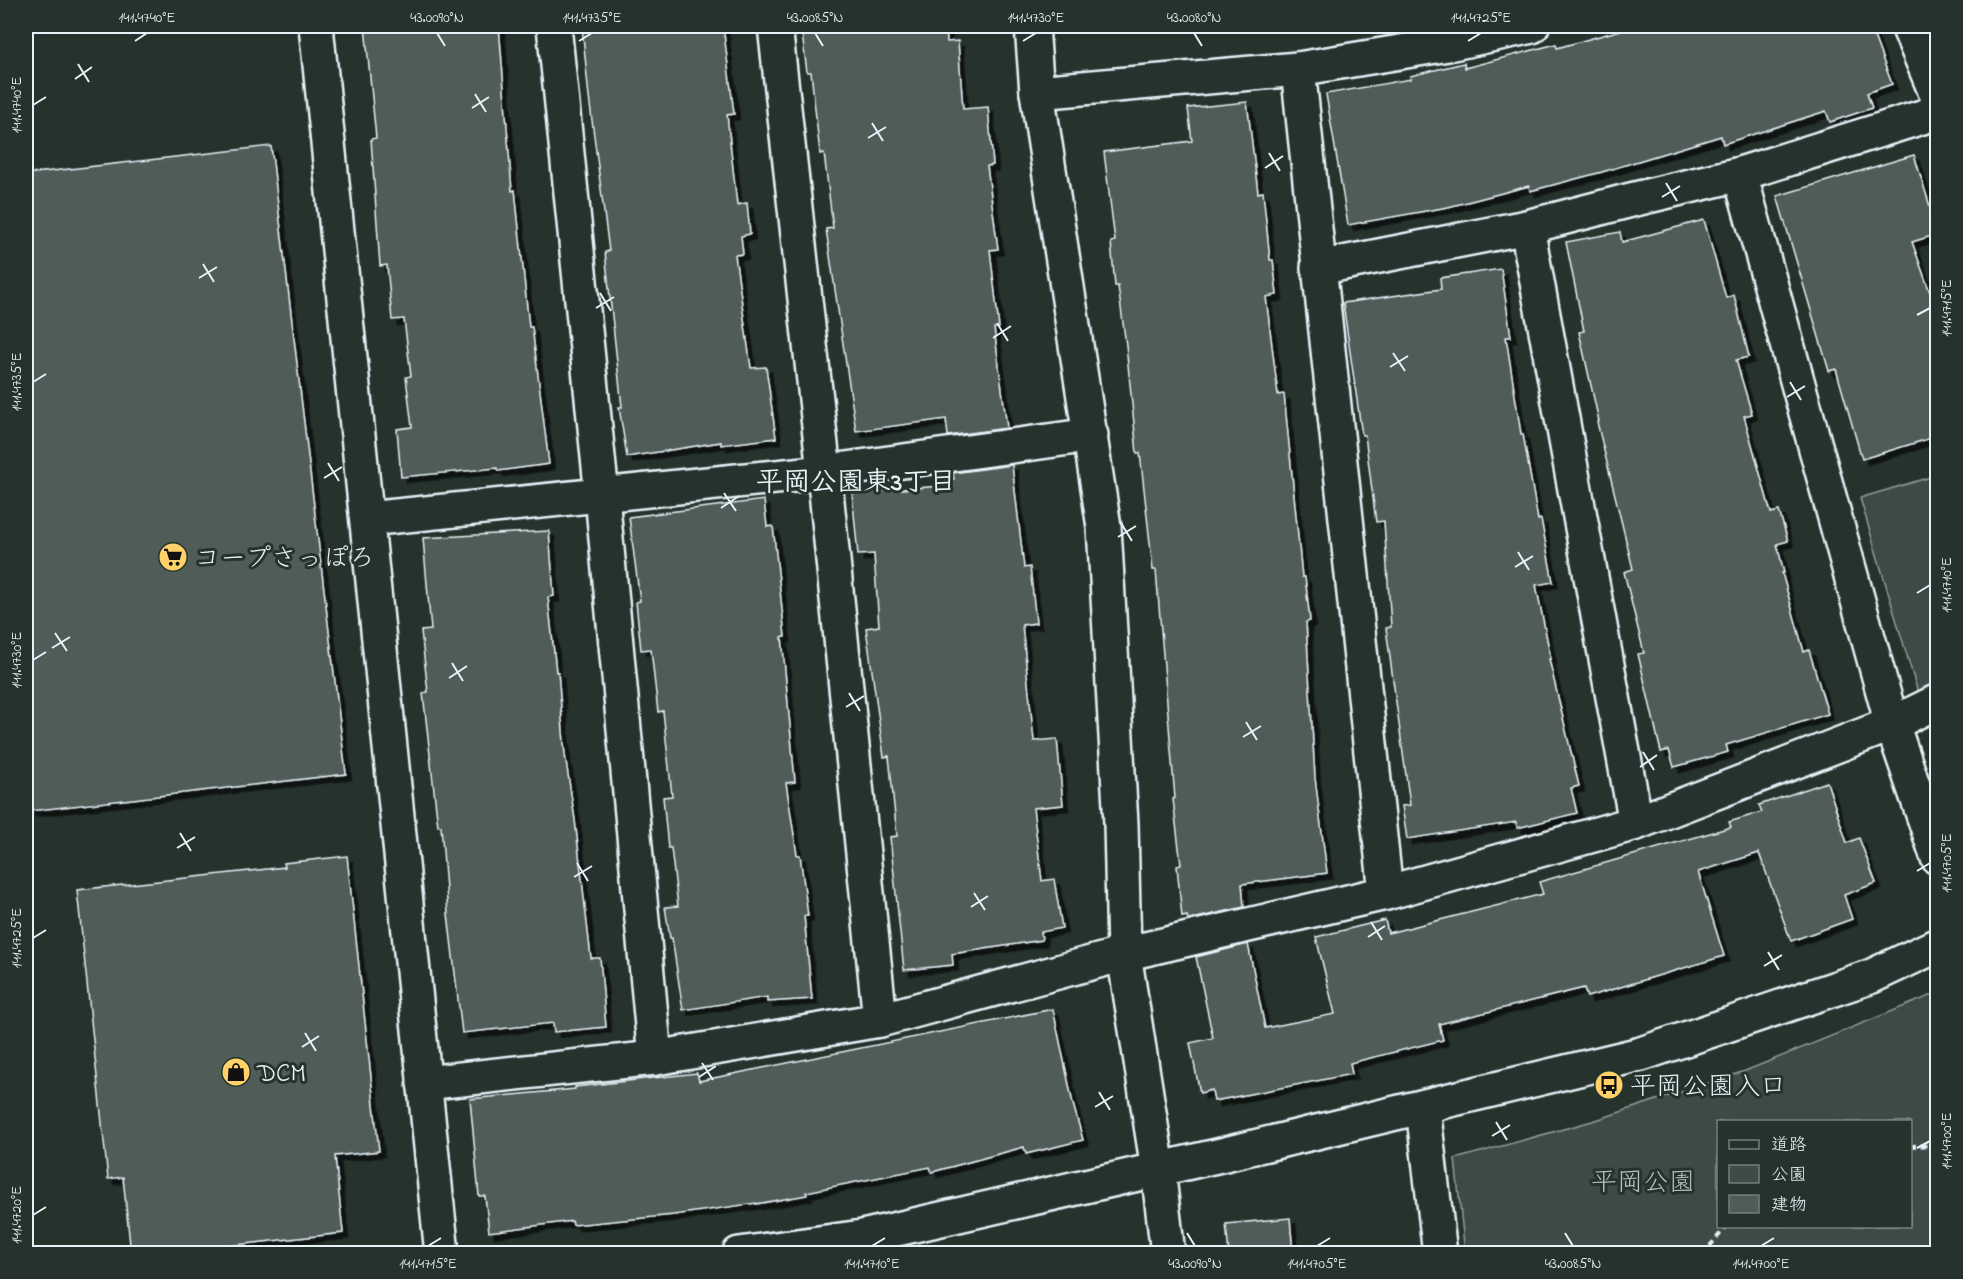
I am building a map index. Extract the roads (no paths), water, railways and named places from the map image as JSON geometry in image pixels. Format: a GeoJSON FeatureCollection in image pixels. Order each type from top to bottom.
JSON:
{"type":"FeatureCollection","features":[{"type":"Feature","properties":{"kind":"street"},"geometry":{"type":"LineString","coordinates":[[316,26],[442,1254]]}},
{"type":"Feature","properties":{"kind":"street"},"geometry":{"type":"LineString","coordinates":[[554,26],[602,496],[655,1058]]}},
{"type":"Feature","properties":{"kind":"street"},"geometry":{"type":"LineString","coordinates":[[775,26],[824,472],[880,1020]]}},
{"type":"Feature","properties":{"kind":"street"},"geometry":{"type":"LineString","coordinates":[[1032,26],[1037,92],[1104,526],[1121,824],[1125,954],[1158,1169],[1168,1254]]}},
{"type":"Feature","properties":{"kind":"street"},"geometry":{"type":"LineString","coordinates":[[1037,92],[1298,69],[1448,44],[1532,26]]}},
{"type":"Feature","properties":{"kind":"street"},"geometry":{"type":"LineString","coordinates":[[1908,26],[1938,98]]}},
{"type":"Feature","properties":{"kind":"street"},"geometry":{"type":"LineString","coordinates":[[1298,69],[1386,893]]}},
{"type":"Feature","properties":{"kind":"street"},"geometry":{"type":"LineString","coordinates":[[1318,268],[1527,227],[1740,174],[1938,112]]}},
{"type":"Feature","properties":{"kind":"street"},"geometry":{"type":"LineString","coordinates":[[1740,174],[1892,724],[1938,858]]}},
{"type":"Feature","properties":{"kind":"street"},"geometry":{"type":"LineString","coordinates":[[1527,227],[1636,823]]}},
{"type":"Feature","properties":{"kind":"street"},"geometry":{"type":"LineString","coordinates":[[367,519],[824,472],[1091,435]]}},
{"type":"Feature","properties":{"kind":"street"},"geometry":{"type":"LineString","coordinates":[[424,1083],[655,1058],[880,1020],[1125,954],[1386,893],[1636,823],[1892,724],[1938,701]]}},
{"type":"Feature","properties":{"kind":"street"},"geometry":{"type":"LineString","coordinates":[[739,1254],[862,1237],[1422,1108],[1641,1054],[1872,976],[1938,945]]}},
{"type":"Feature","properties":{"kind":"street"},"geometry":{"type":"LineString","coordinates":[[1422,1108],[1440,1254]]}},
{"type":"Feature","properties":{"kind":"place","name":"コープさっぽろ"},"geometry":{"type":"Point","coordinates":[173,557]}},
{"type":"Feature","properties":{"kind":"place","name":"DCM"},"geometry":{"type":"Point","coordinates":[236,1072]}},
{"type":"Feature","properties":{"kind":"place","name":"平岡公園入口"},"geometry":{"type":"Point","coordinates":[1609,1085]}},
{"type":"Feature","properties":{"kind":"district","name":"平岡公園東3丁目"},"geometry":{"type":"Point","coordinates":[856,481]}},
{"type":"Feature","properties":{"kind":"park label","name":"平岡公園"},"geometry":{"type":"Point","coordinates":[1643,1181]}}]}
